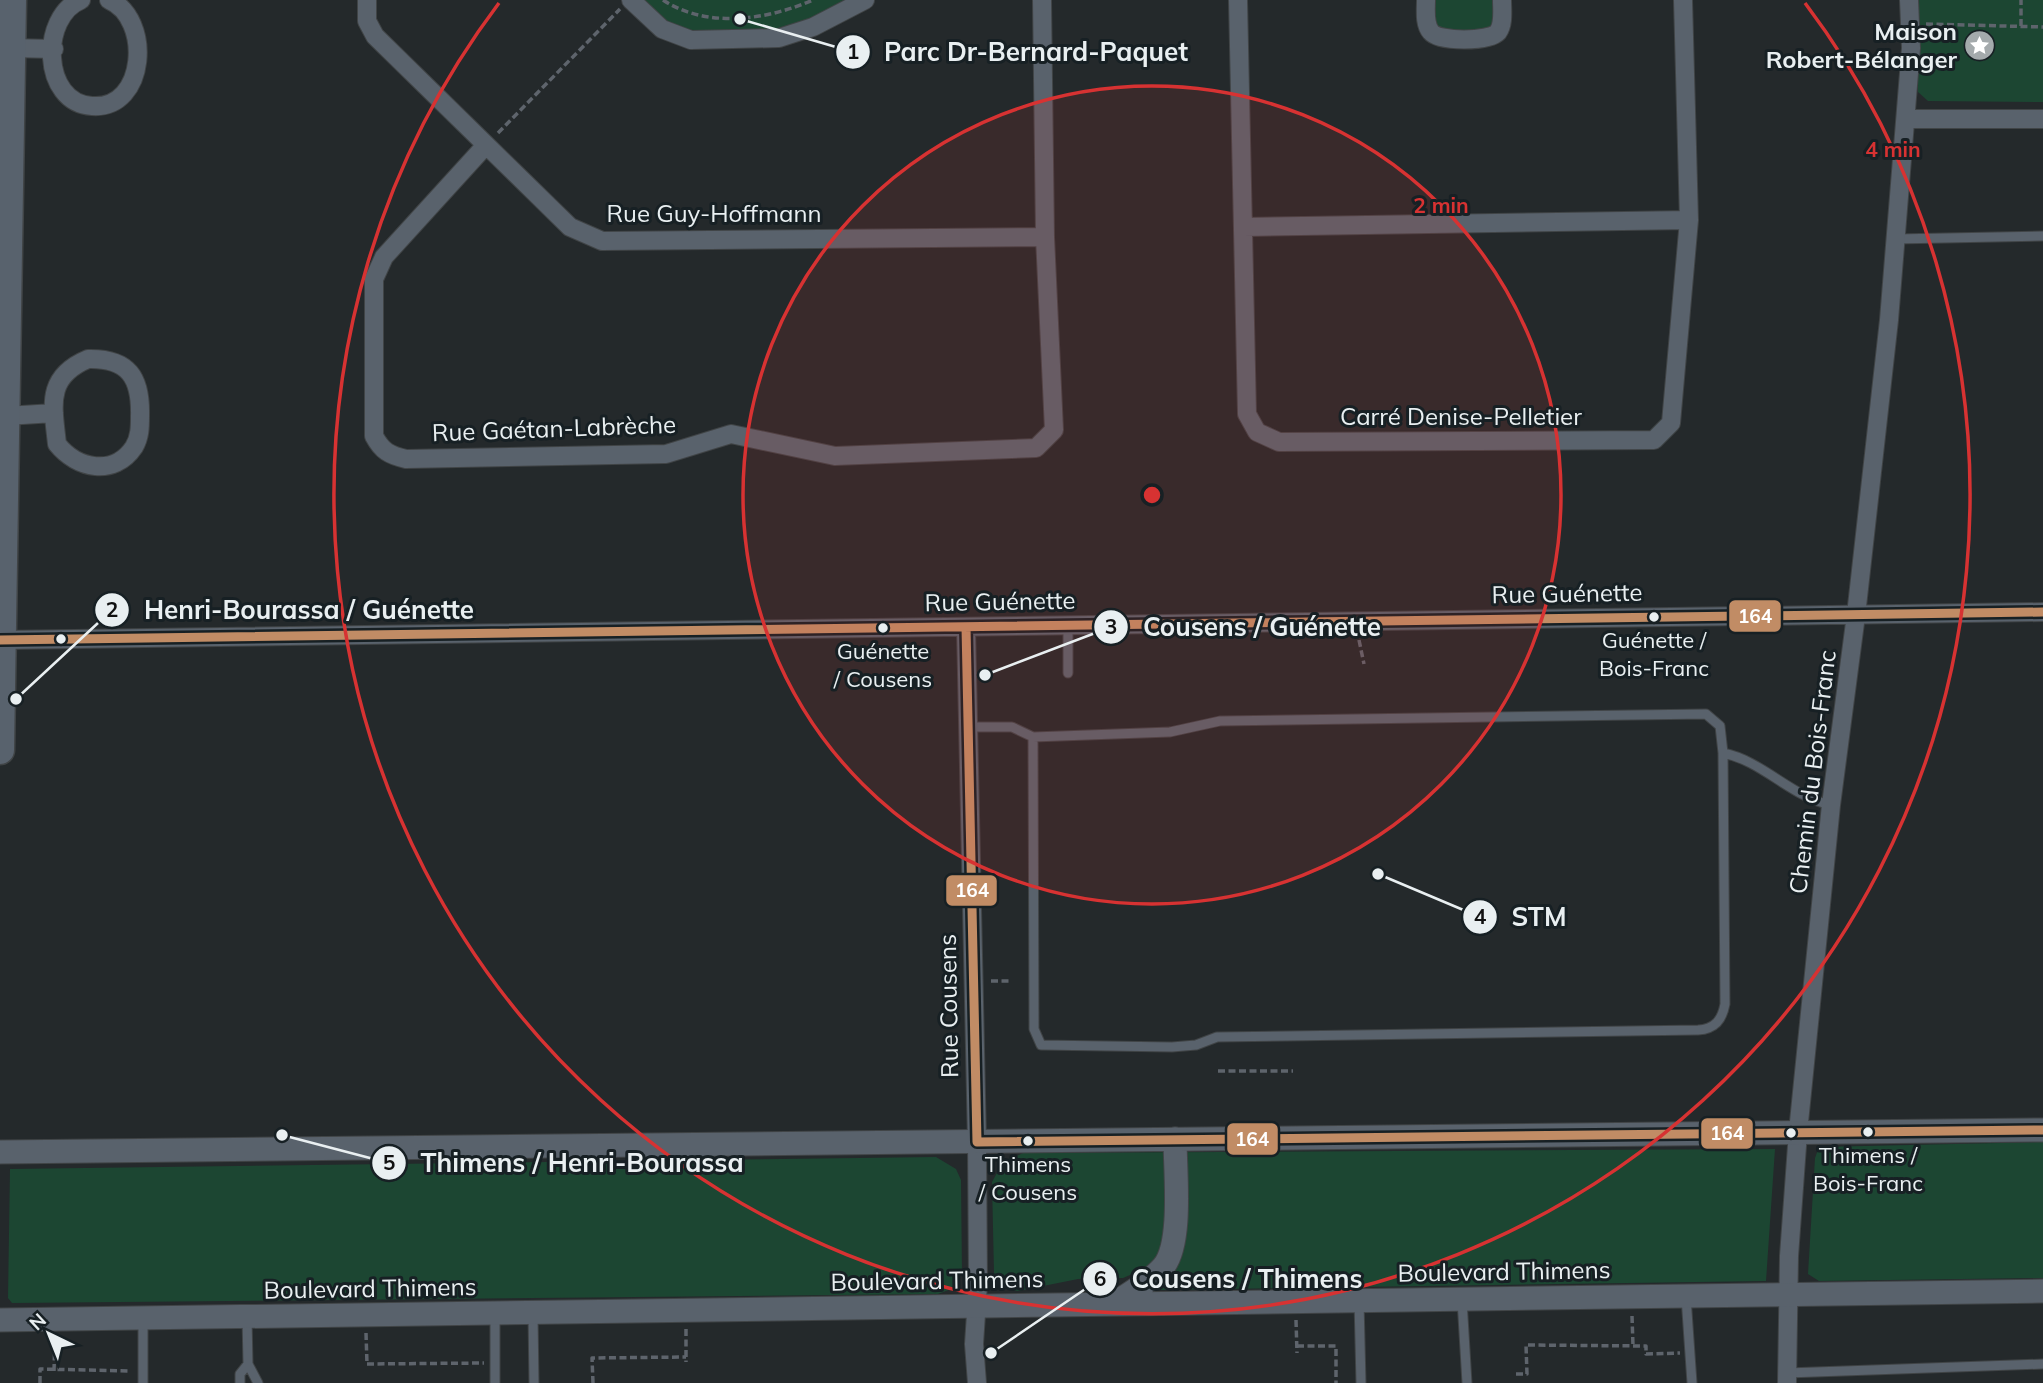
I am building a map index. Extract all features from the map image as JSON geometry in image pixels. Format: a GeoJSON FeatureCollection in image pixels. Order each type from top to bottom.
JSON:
{"type":"FeatureCollection","features":[{"type":"Feature","properties":{"kind":"main road"},"geometry":{"type":"LineString","coordinates":[[0,750],[12,0]]}},
{"type":"Feature","properties":{"kind":"street"},"geometry":{"type":"LineString","coordinates":[[81,0],[63,11],[56,23],[55,77],[67,96],[90,106],[103,106],[125,93],[136,70],[136,31],[123,8],[109,0]]}},
{"type":"Feature","properties":{"kind":"street","name":"Rue Guy-Hoffmann"},"geometry":{"type":"LineString","coordinates":[[366,0],[367,21],[374,36],[570,228],[602,241],[1045,237]]}},
{"type":"Feature","properties":{"kind":"street"},"geometry":{"type":"LineString","coordinates":[[630,0],[662,29],[691,40],[779,38],[813,27],[865,0]]}},
{"type":"Feature","properties":{"kind":"street","name":"Rue Gaétan-Labrèche"},"geometry":{"type":"LineString","coordinates":[[486,145],[384,257],[374,279],[374,436],[381,449],[391,456],[406,459],[666,454],[731,434],[835,456],[1036,448],[1054,430],[1045,237],[1042,0]]}},
{"type":"Feature","properties":{"kind":"street","name":"Carré Denise-Pelletier"},"geometry":{"type":"LineString","coordinates":[[1238,0],[1247,414],[1257,432],[1279,442],[1654,440],[1671,423],[1689,220],[1683,0]]}},
{"type":"Feature","properties":{"kind":"street"},"geometry":{"type":"LineString","coordinates":[[1426,0],[1426,24],[1431,33],[1442,39],[1489,38],[1498,32],[1502,22],[1502,0]]}},
{"type":"Feature","properties":{"kind":"street","name":"Chemin du Bois-Franc"},"geometry":{"type":"LineString","coordinates":[[1787,1378],[1788,1295],[1798,1132],[1831,805],[1856,615],[1895,239],[1906,120],[1909,0]]}},
{"type":"Feature","properties":{"kind":"street"},"geometry":{"type":"LineString","coordinates":[[11,48],[54,48]]}},
{"type":"Feature","properties":{"kind":"street"},"geometry":{"type":"LineString","coordinates":[[1906,120],[2043,120]]}},
{"type":"Feature","properties":{"kind":"street"},"geometry":{"type":"LineString","coordinates":[[1244,227],[1689,220]]}},
{"type":"Feature","properties":{"kind":"street"},"geometry":{"type":"LineString","coordinates":[[88,359],[116,362],[128,370],[141,392],[139,435],[134,447],[125,457],[102,467],[76,462],[65,455],[57,444],[54,413],[52,399],[56,385],[64,373],[88,359]]}},
{"type":"Feature","properties":{"kind":"street"},"geometry":{"type":"LineString","coordinates":[[6,416],[54,413]]}},
{"type":"Feature","properties":{"kind":"street","name":"Rue Guénette"},"geometry":{"type":"LineString","coordinates":[[1,640],[2043,612]]}},
{"type":"Feature","properties":{"kind":"street","name":"Rue Cousens"},"geometry":{"type":"LineString","coordinates":[[966,627],[977,1142],[977,1383]]}},
{"type":"Feature","properties":{"kind":"street"},"geometry":{"type":"LineString","coordinates":[[0,1152],[2043,1130]]}},
{"type":"Feature","properties":{"kind":"street"},"geometry":{"type":"LineString","coordinates":[[1115,1303],[1161,1269],[1171,1254],[1174,1229],[1175,1139]]}},
{"type":"Feature","properties":{"kind":"street","name":"Boulevard Thimens"},"geometry":{"type":"LineString","coordinates":[[0,1320],[2043,1291]]}},
{"type":"Feature","properties":{"kind":"lane"},"geometry":{"type":"LineString","coordinates":[[1895,239],[2043,236]]}},
{"type":"Feature","properties":{"kind":"lane"},"geometry":{"type":"LineString","coordinates":[[1068,625],[1068,673]]}},
{"type":"Feature","properties":{"kind":"lane"},"geometry":{"type":"LineString","coordinates":[[968,727],[1012,727],[1033,737],[1170,732],[1234,721],[1699,712],[1712,717],[1720,726],[1723,753],[1724,1004],[1721,1018],[1710,1028],[1217,1037],[1196,1045],[1172,1047],[1045,1046],[1037,1042],[1034,1029],[1033,737]]}},
{"type":"Feature","properties":{"kind":"lane"},"geometry":{"type":"LineString","coordinates":[[1723,753],[1751,762],[1811,799],[1831,805]]}},
{"type":"Feature","properties":{"kind":"lane"},"geometry":{"type":"LineString","coordinates":[[1686,1296],[1692,1383]]}},
{"type":"Feature","properties":{"kind":"lane"},"geometry":{"type":"LineString","coordinates":[[1462,1298],[1467,1383]]}},
{"type":"Feature","properties":{"kind":"lane"},"geometry":{"type":"LineString","coordinates":[[1359,1300],[1361,1383]]}},
{"type":"Feature","properties":{"kind":"lane"},"geometry":{"type":"LineString","coordinates":[[495,1313],[495,1383]]}},
{"type":"Feature","properties":{"kind":"lane"},"geometry":{"type":"LineString","coordinates":[[533,1313],[534,1383]]}},
{"type":"Feature","properties":{"kind":"lane"},"geometry":{"type":"LineString","coordinates":[[247,1317],[250,1383]]}},
{"type":"Feature","properties":{"kind":"lane"},"geometry":{"type":"LineString","coordinates":[[143,1318],[143,1383]]}},
{"type":"Feature","properties":{"kind":"lane"},"geometry":{"type":"LineString","coordinates":[[1787,1378],[1841,1378],[2043,1364]]}},
{"type":"Feature","properties":{"kind":"lane"},"geometry":{"type":"LineString","coordinates":[[240,1383],[240,1374],[249,1366]]}},
{"type":"Feature","properties":{"kind":"lane"},"geometry":{"type":"LineString","coordinates":[[249,1366],[258,1383]]}},
{"type":"Feature","properties":{"kind":"path"},"geometry":{"type":"LineString","coordinates":[[486,145],[630,0]]}},
{"type":"Feature","properties":{"kind":"path"},"geometry":{"type":"LineString","coordinates":[[663,0],[704,17],[731,20],[796,8],[813,0]]}},
{"type":"Feature","properties":{"kind":"path"},"geometry":{"type":"LineString","coordinates":[[2021,0],[2021,27]]}},
{"type":"Feature","properties":{"kind":"path"},"geometry":{"type":"LineString","coordinates":[[1910,24],[2043,27]]}},
{"type":"Feature","properties":{"kind":"path"},"geometry":{"type":"LineString","coordinates":[[1359,640],[1364,664]]}},
{"type":"Feature","properties":{"kind":"path"},"geometry":{"type":"LineString","coordinates":[[991,981],[1010,981]]}},
{"type":"Feature","properties":{"kind":"path"},"geometry":{"type":"LineString","coordinates":[[1218,1071],[1293,1071]]}},
{"type":"Feature","properties":{"kind":"path"},"geometry":{"type":"LineString","coordinates":[[1632,1314],[1633,1346]]}},
{"type":"Feature","properties":{"kind":"path"},"geometry":{"type":"LineString","coordinates":[[1296,1318],[1297,1353]]}},
{"type":"Feature","properties":{"kind":"path"},"geometry":{"type":"LineString","coordinates":[[593,1383],[593,1358],[686,1360],[686,1326]]}},
{"type":"Feature","properties":{"kind":"path"},"geometry":{"type":"LineString","coordinates":[[366,1330],[367,1365],[482,1363]]}},
{"type":"Feature","properties":{"kind":"path"},"geometry":{"type":"LineString","coordinates":[[54,1370],[55,1335]]}},
{"type":"Feature","properties":{"kind":"path"},"geometry":{"type":"LineString","coordinates":[[1516,1374],[1527,1374],[1527,1345],[1646,1346],[1646,1354],[1669,1354]]}},
{"type":"Feature","properties":{"kind":"path"},"geometry":{"type":"LineString","coordinates":[[1297,1346],[1336,1346],[1336,1383]]}},
{"type":"Feature","properties":{"kind":"path"},"geometry":{"type":"LineString","coordinates":[[40,1383],[40,1369],[128,1370]]}},
{"type":"Feature","properties":{"kind":"green space"},"geometry":{"type":"Polygon","coordinates":[[[632,0],[865,0],[813,27],[691,40],[632,0]]]}},
{"type":"Feature","properties":{"kind":"green space"},"geometry":{"type":"Polygon","coordinates":[[[1432,0],[1495,0],[1495,21],[1484,32],[1448,32],[1437,26],[1432,0]]]}},
{"type":"Feature","properties":{"kind":"green space","name":"Maison Robert-Bélanger"},"geometry":{"type":"Polygon","coordinates":[[[1916,0],[2043,0],[2043,102],[1928,101],[1918,92],[1916,0]]]}},
{"type":"Feature","properties":{"kind":"green space"},"geometry":{"type":"Polygon","coordinates":[[[2043,1142],[2043,1278],[1819,1281],[1808,1274],[1815,1158],[1819,1147],[2043,1142]]]}},
{"type":"Feature","properties":{"kind":"green space"},"geometry":{"type":"Polygon","coordinates":[[[1775,1149],[1766,1281],[1155,1290],[1149,1267],[1123,1278],[1078,1279],[1018,1291],[1008,1289],[994,1273],[992,1182],[1003,1162],[1023,1153],[1775,1149]]]}},
{"type":"Feature","properties":{"kind":"green space"},"geometry":{"type":"Polygon","coordinates":[[[936,1157],[956,1169],[961,1180],[962,1274],[951,1289],[938,1294],[12,1303],[8,1298],[10,1169],[936,1157]]]}},
{"type":"Feature","properties":{"kind":"transit line","name":"164"},"geometry":{"type":"LineString","coordinates":[[0,640],[2043,612]]}},
{"type":"Feature","properties":{"kind":"transit line","name":"164"},"geometry":{"type":"LineString","coordinates":[[966,627],[977,1142],[2043,1130]]}},
{"type":"Feature","properties":{"kind":"place","name":"Parc Dr-Bernard-Paquet"},"geometry":{"type":"Point","coordinates":[740,19]}},
{"type":"Feature","properties":{"kind":"place","name":"Maison Robert-Bélanger"},"geometry":{"type":"Point","coordinates":[1980,46]}},
{"type":"Feature","properties":{"kind":"place","name":"Guénette / Bois-Franc"},"geometry":{"type":"Point","coordinates":[1654,617]}},
{"type":"Feature","properties":{"kind":"place","name":"Guénette / Cousens"},"geometry":{"type":"Point","coordinates":[883,628]}},
{"type":"Feature","properties":{"kind":"place","name":"Cousens / Guénette"},"geometry":{"type":"Point","coordinates":[985,675]}},
{"type":"Feature","properties":{"kind":"place","name":"Henri-Bourassa / Guénette"},"geometry":{"type":"Point","coordinates":[16,699]}},
{"type":"Feature","properties":{"kind":"place","name":"STM"},"geometry":{"type":"Point","coordinates":[1378,874]}},
{"type":"Feature","properties":{"kind":"place","name":"Thimens / Bois-Franc"},"geometry":{"type":"Point","coordinates":[1868,1132]}},
{"type":"Feature","properties":{"kind":"place","name":"Thimens / Henri-Bourassa"},"geometry":{"type":"Point","coordinates":[282,1135]}},
{"type":"Feature","properties":{"kind":"place","name":"Thimens / Cousens"},"geometry":{"type":"Point","coordinates":[1028,1141]}},
{"type":"Feature","properties":{"kind":"place","name":"Cousens / Thimens"},"geometry":{"type":"Point","coordinates":[991,1353]}}]}
